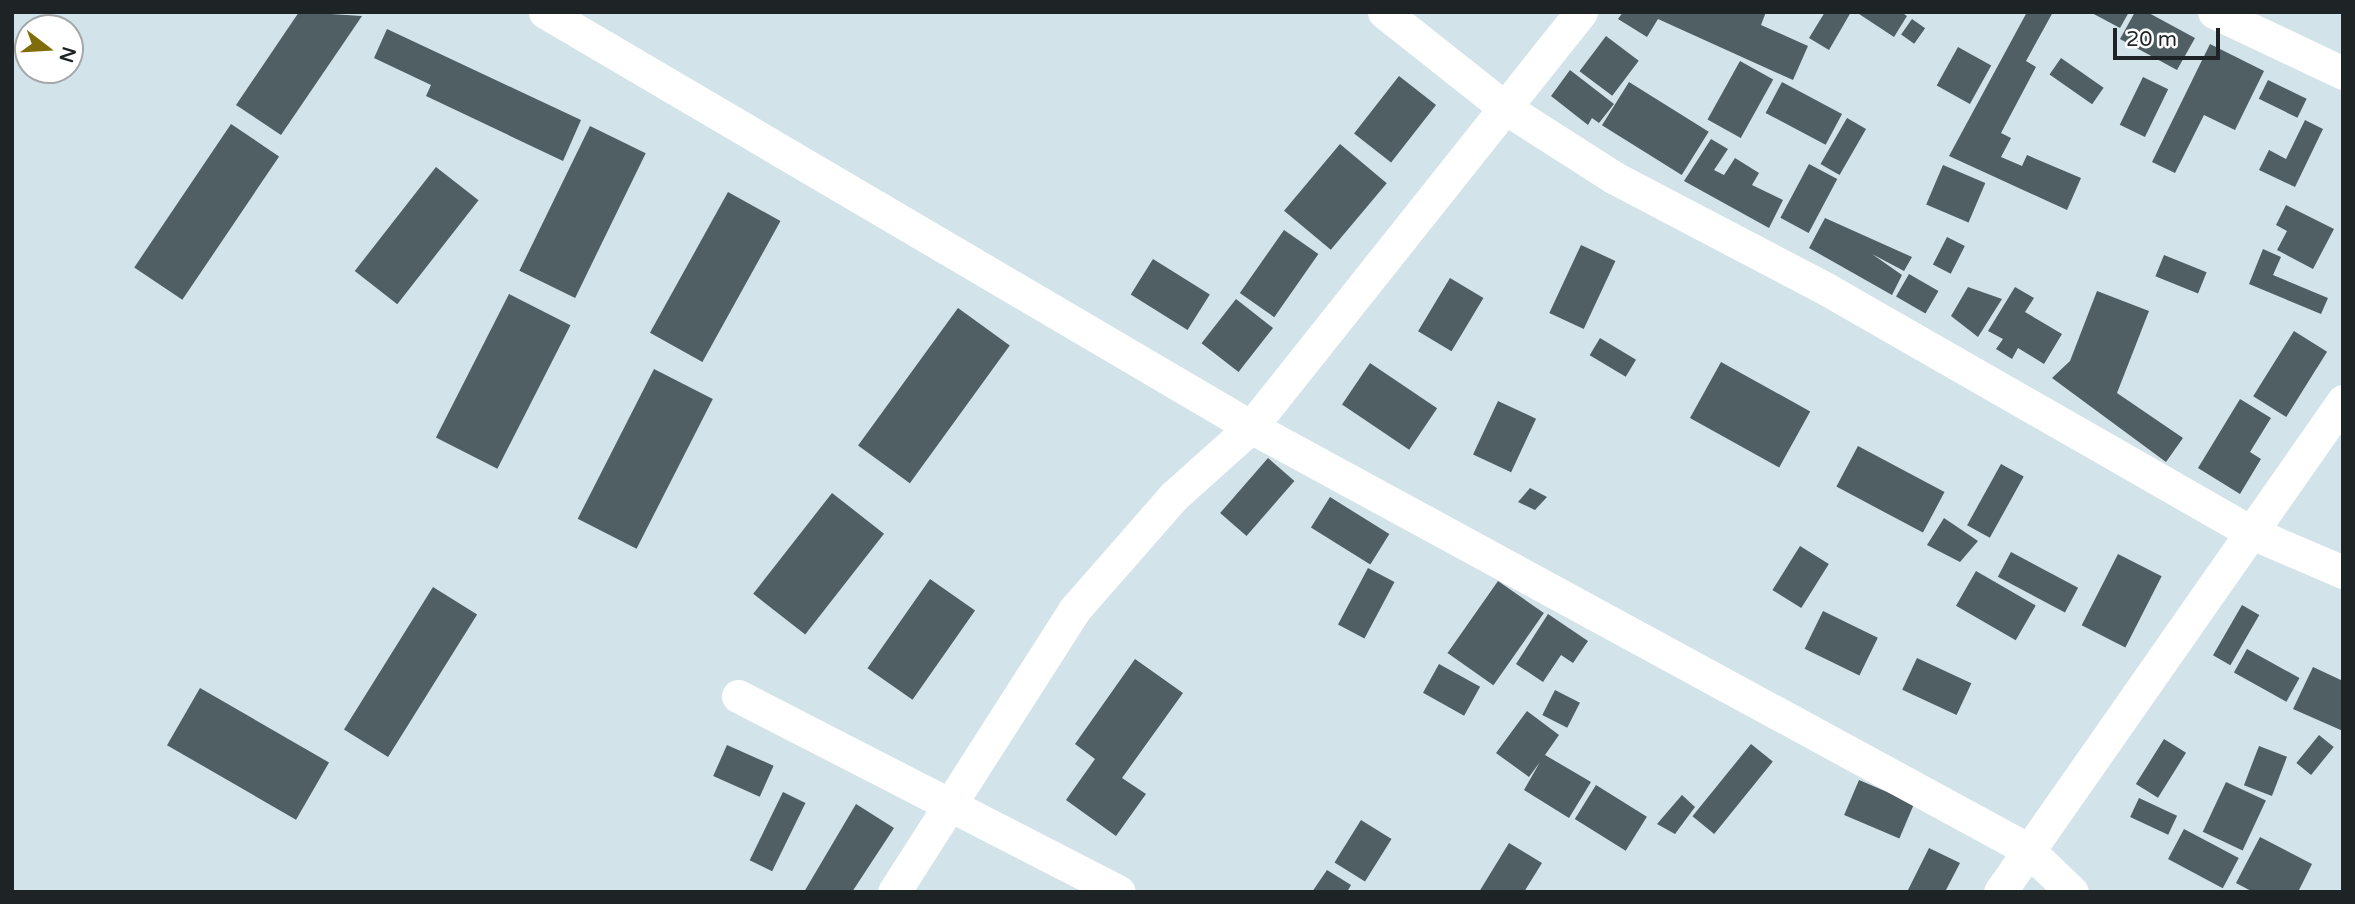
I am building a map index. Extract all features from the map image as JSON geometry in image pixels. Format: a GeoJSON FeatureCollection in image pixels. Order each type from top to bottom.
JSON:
{"type":"FeatureCollection","features":[{"type":"Feature","properties":{"kind":"street"},"geometry":{"type":"LineString","coordinates":[[545,12],[1251,427],[2027,849],[2073,892]]}},
{"type":"Feature","properties":{"kind":"street"},"geometry":{"type":"LineString","coordinates":[[1384,12],[1504,107],[1613,177],[1828,290],[2252,533],[2343,572]]}},
{"type":"Feature","properties":{"kind":"street"},"geometry":{"type":"LineString","coordinates":[[894,892],[1075,609],[1174,496],[1251,427],[1581,12]]}},
{"type":"Feature","properties":{"kind":"street"},"geometry":{"type":"LineString","coordinates":[[2214,12],[2343,73]]}},
{"type":"Feature","properties":{"kind":"street"},"geometry":{"type":"LineString","coordinates":[[2000,892],[2027,849],[2343,401]]}},
{"type":"Feature","properties":{"kind":"street"},"geometry":{"type":"LineString","coordinates":[[738,696],[1119,892]]}},
{"type":"Feature","properties":{"kind":"building"},"geometry":{"type":"Polygon","coordinates":[[[299,12],[362,16],[281,135],[236,105],[299,12]]]}},
{"type":"Feature","properties":{"kind":"building"},"geometry":{"type":"Polygon","coordinates":[[[1623,12],[1766,12],[1761,25],[1808,46],[1793,80],[1658,19],[1647,37],[1618,19],[1623,12]]]}},
{"type":"Feature","properties":{"kind":"building"},"geometry":{"type":"Polygon","coordinates":[[[1825,12],[1851,12],[1829,50],[1809,38],[1825,12]]]}},
{"type":"Feature","properties":{"kind":"building"},"geometry":{"type":"Polygon","coordinates":[[[1856,12],[1901,12],[1907,16],[1894,37],[1856,12]]]}},
{"type":"Feature","properties":{"kind":"building"},"geometry":{"type":"Polygon","coordinates":[[[2027,12],[2053,12],[2026,61],[2036,67],[2001,133],[2011,138],[2001,157],[2022,166],[2027,155],[2081,178],[2067,210],[1949,156],[2027,12]]]}},
{"type":"Feature","properties":{"kind":"building"},"geometry":{"type":"Polygon","coordinates":[[[2090,12],[2129,12],[2120,28],[2090,12]]]}},
{"type":"Feature","properties":{"kind":"building"},"geometry":{"type":"Polygon","coordinates":[[[2135,12],[2147,12],[2195,38],[2177,70],[2120,39],[2135,12]]]}},
{"type":"Feature","properties":{"kind":"building"},"geometry":{"type":"Polygon","coordinates":[[[1912,19],[1925,28],[1914,44],[1901,35],[1912,19]]]}},
{"type":"Feature","properties":{"kind":"building"},"geometry":{"type":"Polygon","coordinates":[[[387,29],[581,120],[563,161],[426,96],[431,85],[374,58],[387,29]]]}},
{"type":"Feature","properties":{"kind":"building"},"geometry":{"type":"Polygon","coordinates":[[[1606,36],[1639,61],[1612,96],[1580,71],[1606,36]]]}},
{"type":"Feature","properties":{"kind":"building"},"geometry":{"type":"Polygon","coordinates":[[[2210,44],[2264,71],[2235,130],[2204,115],[2175,173],[2152,162],[2210,44]]]}},
{"type":"Feature","properties":{"kind":"building"},"geometry":{"type":"Polygon","coordinates":[[[1958,47],[1991,65],[1970,104],[1937,85],[1958,47]]]}},
{"type":"Feature","properties":{"kind":"building"},"geometry":{"type":"Polygon","coordinates":[[[2061,58],[2104,88],[2092,104],[2050,74],[2061,58]]]}},
{"type":"Feature","properties":{"kind":"building"},"geometry":{"type":"Polygon","coordinates":[[[1740,61],[1773,79],[1741,138],[1708,120],[1740,61]]]}},
{"type":"Feature","properties":{"kind":"building"},"geometry":{"type":"Polygon","coordinates":[[[1570,70],[1614,104],[1599,123],[1592,118],[1588,125],[1551,96],[1570,70]]]}},
{"type":"Feature","properties":{"kind":"building"},"geometry":{"type":"Polygon","coordinates":[[[1399,76],[1436,105],[1391,162],[1354,134],[1399,76]]]}},
{"type":"Feature","properties":{"kind":"building"},"geometry":{"type":"Polygon","coordinates":[[[2143,77],[2168,89],[2145,137],[2120,125],[2143,77]]]}},
{"type":"Feature","properties":{"kind":"building"},"geometry":{"type":"Polygon","coordinates":[[[2268,80],[2307,99],[2297,118],[2259,99],[2268,80]]]}},
{"type":"Feature","properties":{"kind":"building"},"geometry":{"type":"Polygon","coordinates":[[[1629,82],[1709,132],[1682,175],[1602,125],[1629,82]]]}},
{"type":"Feature","properties":{"kind":"building"},"geometry":{"type":"Polygon","coordinates":[[[1782,82],[1842,114],[1826,145],[1766,113],[1782,82]]]}},
{"type":"Feature","properties":{"kind":"building"},"geometry":{"type":"Polygon","coordinates":[[[1847,118],[1866,129],[1840,175],[1820,164],[1847,118]]]}},
{"type":"Feature","properties":{"kind":"building"},"geometry":{"type":"Polygon","coordinates":[[[2305,120],[2323,129],[2295,187],[2259,170],[2269,150],[2286,159],[2305,120]]]}},
{"type":"Feature","properties":{"kind":"building"},"geometry":{"type":"Polygon","coordinates":[[[231,124],[279,156],[182,300],[134,267],[231,124]]]}},
{"type":"Feature","properties":{"kind":"building"},"geometry":{"type":"Polygon","coordinates":[[[590,126],[646,153],[575,298],[519,271],[590,126]]]}},
{"type":"Feature","properties":{"kind":"building"},"geometry":{"type":"Polygon","coordinates":[[[1711,139],[1728,149],[1714,170],[1724,175],[1735,158],[1759,173],[1752,185],[1783,200],[1769,228],[1684,181],[1711,139]]]}},
{"type":"Feature","properties":{"kind":"building"},"geometry":{"type":"Polygon","coordinates":[[[1340,144],[1387,183],[1331,250],[1284,211],[1340,144]]]}},
{"type":"Feature","properties":{"kind":"building"},"geometry":{"type":"Polygon","coordinates":[[[1809,164],[1837,179],[1809,233],[1780,218],[1809,164]]]}},
{"type":"Feature","properties":{"kind":"building"},"geometry":{"type":"Polygon","coordinates":[[[1943,165],[1985,183],[1969,223],[1926,205],[1943,165]]]}},
{"type":"Feature","properties":{"kind":"building"},"geometry":{"type":"Polygon","coordinates":[[[436,167],[479,200],[397,304],[355,271],[436,167]]]}},
{"type":"Feature","properties":{"kind":"building"},"geometry":{"type":"Polygon","coordinates":[[[728,192],[780,221],[702,362],[650,333],[728,192]]]}},
{"type":"Feature","properties":{"kind":"building"},"geometry":{"type":"Polygon","coordinates":[[[2286,205],[2334,229],[2313,269],[2277,250],[2287,231],[2276,225],[2286,205]]]}},
{"type":"Feature","properties":{"kind":"building"},"geometry":{"type":"Polygon","coordinates":[[[1825,218],[1912,257],[1904,271],[1872,254],[1902,275],[1892,295],[1809,248],[1825,218]]]}},
{"type":"Feature","properties":{"kind":"building"},"geometry":{"type":"Polygon","coordinates":[[[1284,230],[1318,254],[1274,317],[1240,293],[1284,230]]]}},
{"type":"Feature","properties":{"kind":"building"},"geometry":{"type":"Polygon","coordinates":[[[1947,237],[1965,246],[1951,274],[1933,265],[1947,237]]]}},
{"type":"Feature","properties":{"kind":"building"},"geometry":{"type":"Polygon","coordinates":[[[1581,245],[1615,261],[1584,329],[1549,313],[1581,245]]]}},
{"type":"Feature","properties":{"kind":"building"},"geometry":{"type":"Polygon","coordinates":[[[2263,249],[2281,257],[2273,275],[2328,298],[2321,314],[2249,284],[2263,249]]]}},
{"type":"Feature","properties":{"kind":"building"},"geometry":{"type":"Polygon","coordinates":[[[2164,255],[2207,272],[2198,294],[2155,276],[2164,255]]]}},
{"type":"Feature","properties":{"kind":"building"},"geometry":{"type":"Polygon","coordinates":[[[1153,259],[1210,295],[1188,330],[1131,295],[1153,259]]]}},
{"type":"Feature","properties":{"kind":"building"},"geometry":{"type":"Polygon","coordinates":[[[1909,274],[1938,291],[1925,314],[1896,297],[1909,274]]]}},
{"type":"Feature","properties":{"kind":"building"},"geometry":{"type":"Polygon","coordinates":[[[1450,278],[1483,298],[1451,351],[1418,331],[1450,278]]]}},
{"type":"Feature","properties":{"kind":"building"},"geometry":{"type":"Polygon","coordinates":[[[1968,287],[2002,299],[1978,337],[1951,316],[1968,287]]]}},
{"type":"Feature","properties":{"kind":"building"},"geometry":{"type":"Polygon","coordinates":[[[2015,287],[2034,298],[2025,312],[2062,334],[2044,364],[2018,348],[2012,359],[1996,349],[2003,339],[1988,331],[2015,287]]]}},
{"type":"Feature","properties":{"kind":"building"},"geometry":{"type":"Polygon","coordinates":[[[2097,291],[2149,311],[2117,393],[2183,438],[2166,462],[2052,378],[2070,361],[2097,291]]]}},
{"type":"Feature","properties":{"kind":"building"},"geometry":{"type":"Polygon","coordinates":[[[509,294],[570,325],[497,469],[436,437],[509,294]]]}},
{"type":"Feature","properties":{"kind":"building"},"geometry":{"type":"Polygon","coordinates":[[[1236,299],[1273,328],[1239,372],[1202,343],[1236,299]]]}},
{"type":"Feature","properties":{"kind":"building"},"geometry":{"type":"Polygon","coordinates":[[[958,308],[1010,346],[910,483],[858,446],[958,308]]]}},
{"type":"Feature","properties":{"kind":"building"},"geometry":{"type":"Polygon","coordinates":[[[2294,331],[2327,352],[2286,417],[2253,396],[2294,331]]]}},
{"type":"Feature","properties":{"kind":"building"},"geometry":{"type":"Polygon","coordinates":[[[1600,338],[1636,360],[1626,377],[1590,355],[1600,338]]]}},
{"type":"Feature","properties":{"kind":"building"},"geometry":{"type":"Polygon","coordinates":[[[1721,362],[1810,411],[1779,467],[1690,418],[1721,362]]]}},
{"type":"Feature","properties":{"kind":"building"},"geometry":{"type":"Polygon","coordinates":[[[1370,363],[1437,408],[1409,450],[1342,404],[1370,363]]]}},
{"type":"Feature","properties":{"kind":"building"},"geometry":{"type":"Polygon","coordinates":[[[654,369],[713,399],[637,549],[578,519],[654,369]]]}},
{"type":"Feature","properties":{"kind":"building"},"geometry":{"type":"Polygon","coordinates":[[[2240,399],[2271,418],[2250,452],[2261,459],[2240,494],[2198,468],[2240,399]]]}},
{"type":"Feature","properties":{"kind":"building"},"geometry":{"type":"Polygon","coordinates":[[[1498,401],[1536,419],[1511,472],[1473,454],[1498,401]]]}},
{"type":"Feature","properties":{"kind":"building"},"geometry":{"type":"Polygon","coordinates":[[[1858,446],[1945,492],[1923,533],[1836,487],[1858,446]]]}},
{"type":"Feature","properties":{"kind":"building"},"geometry":{"type":"Polygon","coordinates":[[[1268,458],[1294,481],[1247,536],[1220,513],[1268,458]]]}},
{"type":"Feature","properties":{"kind":"building"},"geometry":{"type":"Polygon","coordinates":[[[2001,464],[2024,477],[1990,538],[1967,525],[2001,464]]]}},
{"type":"Feature","properties":{"kind":"building"},"geometry":{"type":"Polygon","coordinates":[[[1530,488],[1547,497],[1535,510],[1518,502],[1530,488]]]}},
{"type":"Feature","properties":{"kind":"building"},"geometry":{"type":"Polygon","coordinates":[[[832,493],[884,534],[805,634],[753,594],[832,493]]]}},
{"type":"Feature","properties":{"kind":"building"},"geometry":{"type":"Polygon","coordinates":[[[1330,497],[1389,534],[1370,565],[1311,528],[1330,497]]]}},
{"type":"Feature","properties":{"kind":"building"},"geometry":{"type":"Polygon","coordinates":[[[1944,518],[1978,541],[1960,562],[1927,545],[1944,518]]]}},
{"type":"Feature","properties":{"kind":"building"},"geometry":{"type":"Polygon","coordinates":[[[1800,546],[1829,564],[1801,608],[1772,590],[1800,546]]]}},
{"type":"Feature","properties":{"kind":"building"},"geometry":{"type":"Polygon","coordinates":[[[2011,552],[2078,588],[2065,612],[1998,577],[2011,552]]]}},
{"type":"Feature","properties":{"kind":"building"},"geometry":{"type":"Polygon","coordinates":[[[2118,554],[2162,576],[2125,648],[2082,625],[2118,554]]]}},
{"type":"Feature","properties":{"kind":"building"},"geometry":{"type":"Polygon","coordinates":[[[1368,568],[1394,582],[1364,639],[1338,625],[1368,568]]]}},
{"type":"Feature","properties":{"kind":"building"},"geometry":{"type":"Polygon","coordinates":[[[1976,571],[2036,606],[2016,640],[1956,606],[1976,571]]]}},
{"type":"Feature","properties":{"kind":"building"},"geometry":{"type":"Polygon","coordinates":[[[930,579],[975,611],[913,700],[867,668],[930,579]]]}},
{"type":"Feature","properties":{"kind":"building"},"geometry":{"type":"Polygon","coordinates":[[[1498,581],[1544,613],[1493,685],[1448,653],[1498,581]]]}},
{"type":"Feature","properties":{"kind":"building"},"geometry":{"type":"Polygon","coordinates":[[[433,587],[477,615],[388,757],[344,729],[433,587]]]}},
{"type":"Feature","properties":{"kind":"building"},"geometry":{"type":"Polygon","coordinates":[[[2242,605],[2259,615],[2230,665],[2213,655],[2242,605]]]}},
{"type":"Feature","properties":{"kind":"building"},"geometry":{"type":"Polygon","coordinates":[[[1823,611],[1878,638],[1859,675],[1805,649],[1823,611]]]}},
{"type":"Feature","properties":{"kind":"building"},"geometry":{"type":"Polygon","coordinates":[[[1548,614],[1588,641],[1573,663],[1561,655],[1543,682],[1516,664],[1548,614]]]}},
{"type":"Feature","properties":{"kind":"building"},"geometry":{"type":"Polygon","coordinates":[[[2247,649],[2299,678],[2286,702],[2234,673],[2247,649]]]}},
{"type":"Feature","properties":{"kind":"building"},"geometry":{"type":"Polygon","coordinates":[[[1917,658],[1971,683],[1957,715],[1902,690],[1917,658]]]}},
{"type":"Feature","properties":{"kind":"building"},"geometry":{"type":"Polygon","coordinates":[[[1135,659],[1183,693],[1122,778],[1146,794],[1116,836],[1066,800],[1095,759],[1075,744],[1135,659]]]}},
{"type":"Feature","properties":{"kind":"building"},"geometry":{"type":"Polygon","coordinates":[[[1439,664],[1480,687],[1464,716],[1423,693],[1439,664]]]}},
{"type":"Feature","properties":{"kind":"building"},"geometry":{"type":"Polygon","coordinates":[[[2313,667],[2343,681],[2343,731],[2293,709],[2313,667]]]}},
{"type":"Feature","properties":{"kind":"building"},"geometry":{"type":"Polygon","coordinates":[[[200,688],[329,762],[296,820],[167,745],[200,688]]]}},
{"type":"Feature","properties":{"kind":"building"},"geometry":{"type":"Polygon","coordinates":[[[1555,690],[1580,703],[1567,728],[1542,715],[1555,690]]]}},
{"type":"Feature","properties":{"kind":"building"},"geometry":{"type":"Polygon","coordinates":[[[1527,711],[1559,735],[1545,755],[1591,782],[1569,818],[1524,790],[1540,762],[1529,777],[1496,753],[1527,711]]]}},
{"type":"Feature","properties":{"kind":"building"},"geometry":{"type":"Polygon","coordinates":[[[2319,735],[2334,747],[2311,775],[2296,763],[2319,735]]]}},
{"type":"Feature","properties":{"kind":"building"},"geometry":{"type":"Polygon","coordinates":[[[2164,739],[2186,753],[2158,798],[2136,784],[2164,739]]]}},
{"type":"Feature","properties":{"kind":"building"},"geometry":{"type":"Polygon","coordinates":[[[1751,744],[1773,762],[1714,834],[1692,816],[1751,744]]]}},
{"type":"Feature","properties":{"kind":"building"},"geometry":{"type":"Polygon","coordinates":[[[727,745],[774,766],[760,797],[713,776],[727,745]]]}},
{"type":"Feature","properties":{"kind":"building"},"geometry":{"type":"Polygon","coordinates":[[[2259,746],[2287,757],[2272,796],[2244,785],[2259,746]]]}},
{"type":"Feature","properties":{"kind":"building"},"geometry":{"type":"Polygon","coordinates":[[[1859,780],[1914,803],[1899,838],[1844,815],[1859,780]]]}},
{"type":"Feature","properties":{"kind":"building"},"geometry":{"type":"Polygon","coordinates":[[[2226,782],[2266,801],[2243,850],[2203,832],[2226,782]]]}},
{"type":"Feature","properties":{"kind":"building"},"geometry":{"type":"Polygon","coordinates":[[[1596,785],[1647,817],[1626,851],[1575,819],[1596,785]]]}},
{"type":"Feature","properties":{"kind":"building"},"geometry":{"type":"Polygon","coordinates":[[[783,792],[805,803],[772,871],[750,860],[783,792]]]}},
{"type":"Feature","properties":{"kind":"building"},"geometry":{"type":"Polygon","coordinates":[[[1682,795],[1695,807],[1675,834],[1657,824],[1682,795]]]}},
{"type":"Feature","properties":{"kind":"building"},"geometry":{"type":"Polygon","coordinates":[[[2139,798],[2177,816],[2168,835],[2130,817],[2139,798]]]}},
{"type":"Feature","properties":{"kind":"building"},"geometry":{"type":"Polygon","coordinates":[[[856,804],[894,828],[852,892],[804,892],[856,804]]]}},
{"type":"Feature","properties":{"kind":"building"},"geometry":{"type":"Polygon","coordinates":[[[1361,820],[1392,839],[1365,881],[1335,862],[1361,820]]]}},
{"type":"Feature","properties":{"kind":"building"},"geometry":{"type":"Polygon","coordinates":[[[2184,829],[2239,858],[2223,888],[2168,859],[2184,829]]]}},
{"type":"Feature","properties":{"kind":"building"},"geometry":{"type":"Polygon","coordinates":[[[2260,837],[2312,864],[2298,892],[2253,892],[2236,883],[2260,837]]]}},
{"type":"Feature","properties":{"kind":"building"},"geometry":{"type":"Polygon","coordinates":[[[1509,843],[1542,863],[1524,892],[1479,892],[1509,843]]]}},
{"type":"Feature","properties":{"kind":"building"},"geometry":{"type":"Polygon","coordinates":[[[1929,848],[1960,863],[1945,892],[1907,892],[1929,848]]]}},
{"type":"Feature","properties":{"kind":"building"},"geometry":{"type":"Polygon","coordinates":[[[1327,870],[1351,885],[1347,892],[1312,892],[1327,870]]]}}]}
